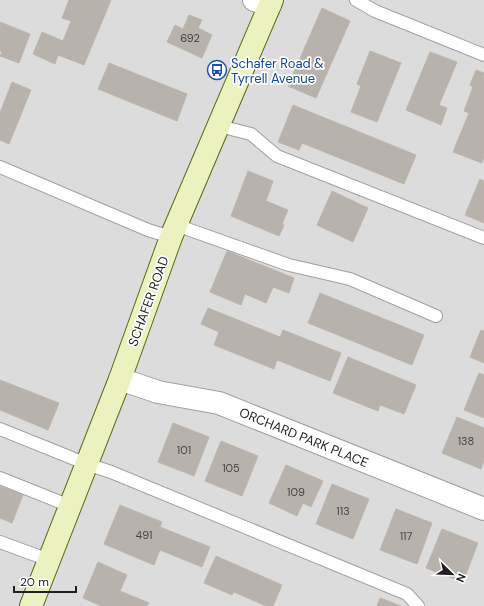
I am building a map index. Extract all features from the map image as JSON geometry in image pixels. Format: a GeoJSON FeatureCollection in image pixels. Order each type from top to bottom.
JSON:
{"type":"FeatureCollection","features":[{"type":"Feature","properties":{"kind":"street","name":"SCHAFER ROAD"},"geometry":{"type":"LineString","coordinates":[[31,606],[120,379],[173,231],[219,126],[265,2]]}},
{"type":"Feature","properties":{"kind":"street","name":"ORCHARD PARK PLACE"},"geometry":{"type":"LineString","coordinates":[[120,379],[158,392],[219,403],[484,509]]}},
{"type":"Feature","properties":{"kind":"lane"},"geometry":{"type":"LineString","coordinates":[[356,0],[375,11],[484,55]]}},
{"type":"Feature","properties":{"kind":"lane"},"geometry":{"type":"LineString","coordinates":[[219,126],[251,134],[277,156],[484,238]]}},
{"type":"Feature","properties":{"kind":"lane"},"geometry":{"type":"LineString","coordinates":[[0,167],[148,230],[173,231],[289,265],[350,279],[436,316]]}},
{"type":"Feature","properties":{"kind":"lane"},"geometry":{"type":"LineString","coordinates":[[0,429],[87,464],[111,472],[407,594],[418,606]]}},
{"type":"Feature","properties":{"kind":"lane"},"geometry":{"type":"LineString","coordinates":[[0,478],[70,506]]}},
{"type":"Feature","properties":{"kind":"lane"},"geometry":{"type":"LineString","coordinates":[[0,542],[49,560]]}},
{"type":"Feature","properties":{"kind":"shaded area"},"geometry":{"type":"Polygon","coordinates":[[[0,0],[484,0],[484,606],[0,606],[0,0]]]}},
{"type":"Feature","properties":{"kind":"building"},"geometry":{"type":"Polygon","coordinates":[[[69,0],[111,0],[84,65],[58,55],[55,64],[33,54],[42,32],[63,41],[71,21],[62,18],[69,0]]]}},
{"type":"Feature","properties":{"kind":"building"},"geometry":{"type":"Polygon","coordinates":[[[322,8],[350,21],[316,98],[288,86],[322,8]]]}},
{"type":"Feature","properties":{"kind":"building"},"geometry":{"type":"Polygon","coordinates":[[[189,15],[202,20],[198,28],[212,35],[202,58],[167,42],[175,25],[183,29],[189,15]]]}},
{"type":"Feature","properties":{"kind":"building"},"geometry":{"type":"Polygon","coordinates":[[[0,22],[30,34],[19,63],[0,56],[2,52],[0,51],[0,22]]]}},
{"type":"Feature","properties":{"kind":"building"},"geometry":{"type":"Polygon","coordinates":[[[370,51],[401,63],[377,122],[351,112],[361,86],[357,84],[370,51]]]}},
{"type":"Feature","properties":{"kind":"building"},"geometry":{"type":"Polygon","coordinates":[[[430,52],[457,62],[439,105],[447,108],[441,125],[406,110],[430,52]]]}},
{"type":"Feature","properties":{"kind":"building"},"geometry":{"type":"Polygon","coordinates":[[[109,63],[187,94],[177,121],[98,89],[109,63]]]}},
{"type":"Feature","properties":{"kind":"building"},"geometry":{"type":"Polygon","coordinates":[[[476,70],[484,73],[484,157],[482,163],[453,152],[469,113],[464,111],[473,87],[470,85],[476,70]]]}},
{"type":"Feature","properties":{"kind":"building"},"geometry":{"type":"Polygon","coordinates":[[[12,82],[31,90],[9,144],[0,140],[0,113],[12,82]]]}},
{"type":"Feature","properties":{"kind":"building"},"geometry":{"type":"Polygon","coordinates":[[[293,105],[416,155],[404,184],[302,143],[299,150],[278,142],[293,105]]]}},
{"type":"Feature","properties":{"kind":"building"},"geometry":{"type":"Polygon","coordinates":[[[248,171],[273,181],[266,201],[288,210],[279,236],[231,216],[248,171]]]}},
{"type":"Feature","properties":{"kind":"building"},"geometry":{"type":"Polygon","coordinates":[[[480,179],[484,181],[484,223],[465,215],[480,179]]]}},
{"type":"Feature","properties":{"kind":"building"},"geometry":{"type":"Polygon","coordinates":[[[332,191],[368,208],[353,242],[317,225],[332,191]]]}},
{"type":"Feature","properties":{"kind":"building"},"geometry":{"type":"Polygon","coordinates":[[[227,251],[294,278],[289,293],[273,287],[266,303],[245,294],[241,305],[210,292],[227,251]]]}},
{"type":"Feature","properties":{"kind":"building"},"geometry":{"type":"Polygon","coordinates":[[[320,293],[424,335],[412,365],[308,323],[320,293]]]}},
{"type":"Feature","properties":{"kind":"building"},"geometry":{"type":"Polygon","coordinates":[[[208,308],[280,337],[283,330],[341,353],[330,381],[277,360],[274,369],[214,345],[219,332],[201,324],[208,308]]]}},
{"type":"Feature","properties":{"kind":"building"},"geometry":{"type":"Polygon","coordinates":[[[481,330],[484,331],[484,363],[470,357],[481,330]]]}},
{"type":"Feature","properties":{"kind":"building"},"geometry":{"type":"Polygon","coordinates":[[[348,357],[416,385],[404,414],[380,405],[378,411],[333,393],[348,357]]]}},
{"type":"Feature","properties":{"kind":"building"},"geometry":{"type":"Polygon","coordinates":[[[479,373],[484,375],[484,418],[464,410],[479,373]]]}},
{"type":"Feature","properties":{"kind":"building"},"geometry":{"type":"Polygon","coordinates":[[[0,380],[59,403],[48,430],[0,410],[0,380]]]}},
{"type":"Feature","properties":{"kind":"building"},"geometry":{"type":"Polygon","coordinates":[[[457,417],[484,428],[484,461],[481,469],[442,453],[457,417]]]}},
{"type":"Feature","properties":{"kind":"building"},"geometry":{"type":"Polygon","coordinates":[[[173,423],[209,437],[194,476],[158,462],[173,423]]]}},
{"type":"Feature","properties":{"kind":"building"},"geometry":{"type":"Polygon","coordinates":[[[221,441],[258,456],[242,496],[205,481],[221,441]]]}},
{"type":"Feature","properties":{"kind":"building"},"geometry":{"type":"Polygon","coordinates":[[[286,465],[323,481],[311,507],[303,503],[297,516],[269,503],[286,465]]]}},
{"type":"Feature","properties":{"kind":"building"},"geometry":{"type":"Polygon","coordinates":[[[332,484],[369,499],[353,539],[316,524],[332,484]]]}},
{"type":"Feature","properties":{"kind":"building"},"geometry":{"type":"Polygon","coordinates":[[[0,486],[23,495],[12,523],[0,518],[0,486]]]}},
{"type":"Feature","properties":{"kind":"building"},"geometry":{"type":"Polygon","coordinates":[[[120,505],[162,522],[160,527],[210,547],[202,567],[160,550],[154,565],[104,544],[120,505]]]}},
{"type":"Feature","properties":{"kind":"building"},"geometry":{"type":"Polygon","coordinates":[[[396,509],[432,523],[417,564],[380,550],[396,509]]]}},
{"type":"Feature","properties":{"kind":"building"},"geometry":{"type":"Polygon","coordinates":[[[442,529],[478,543],[463,582],[426,568],[442,529]]]}},
{"type":"Feature","properties":{"kind":"building"},"geometry":{"type":"Polygon","coordinates":[[[216,556],[282,585],[273,606],[266,606],[234,592],[232,595],[204,583],[216,556]]]}},
{"type":"Feature","properties":{"kind":"building"},"geometry":{"type":"Polygon","coordinates":[[[98,562],[127,575],[120,591],[149,603],[147,606],[101,606],[83,598],[98,562]]]}},
{"type":"Feature","properties":{"kind":"building"},"geometry":{"type":"Polygon","coordinates":[[[380,598],[401,606],[377,606],[380,598]]]}},
{"type":"Feature","properties":{"kind":"place","name":"Schafer Road & Tyrrell Avenue"},"geometry":{"type":"Point","coordinates":[217,70]}}]}
